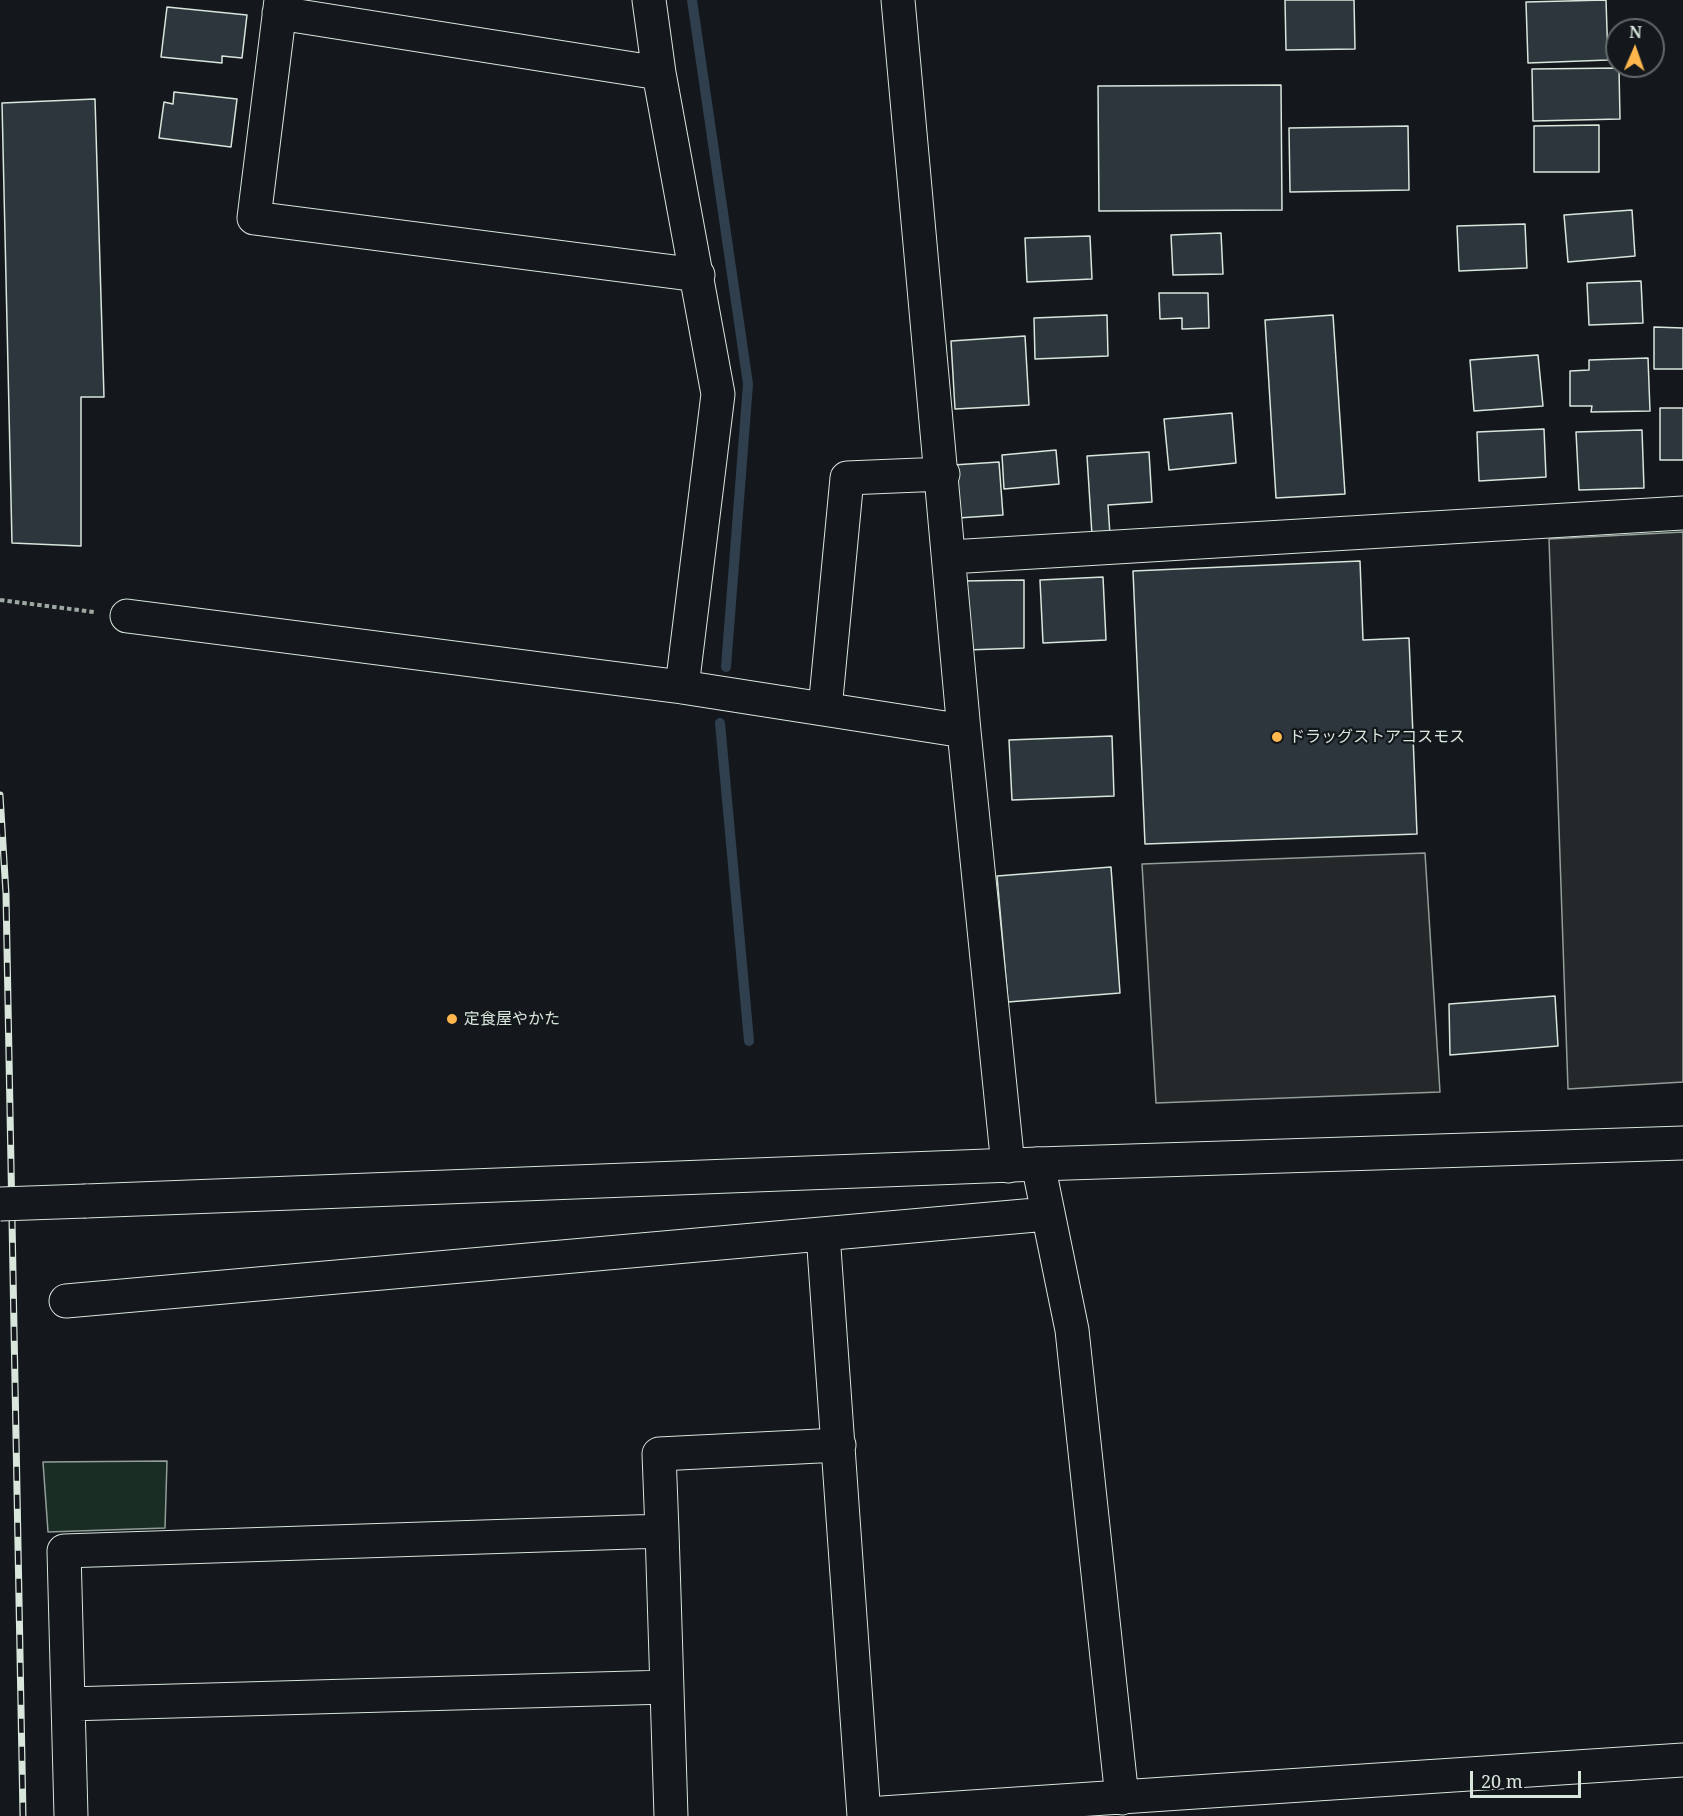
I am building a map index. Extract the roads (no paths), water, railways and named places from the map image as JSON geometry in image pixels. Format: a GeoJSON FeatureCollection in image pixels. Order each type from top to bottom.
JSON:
{"type":"FeatureCollection","features":[{"type":"Feature","properties":{"kind":"street"},"geometry":{"type":"LineString","coordinates":[[649,0],[659,74],[698,275],[718,394],[682,687]]}},
{"type":"Feature","properties":{"kind":"street"},"geometry":{"type":"LineString","coordinates":[[898,0],[943,474],[964,731],[1023,1165],[1047,1214],[1072,1330],[1122,1798]]}},
{"type":"Feature","properties":{"kind":"street"},"geometry":{"type":"LineString","coordinates":[[659,74],[280,6],[254,218],[698,275]]}},
{"type":"Feature","properties":{"kind":"street"},"geometry":{"type":"LineString","coordinates":[[825,710],[847,478],[943,474]]}},
{"type":"Feature","properties":{"kind":"street"},"geometry":{"type":"LineString","coordinates":[[950,557],[1683,513]]}},
{"type":"Feature","properties":{"kind":"street"},"geometry":{"type":"LineString","coordinates":[[127,616],[682,687],[964,731]]}},
{"type":"Feature","properties":{"kind":"street"},"geometry":{"type":"LineString","coordinates":[[0,1203],[1683,1143]]}},
{"type":"Feature","properties":{"kind":"street"},"geometry":{"type":"LineString","coordinates":[[66,1301],[1047,1214]]}},
{"type":"Feature","properties":{"kind":"street"},"geometry":{"type":"LineString","coordinates":[[823,1234],[864,1816]]}},
{"type":"Feature","properties":{"kind":"street"},"geometry":{"type":"LineString","coordinates":[[671,1816],[659,1454],[839,1445]]}},
{"type":"Feature","properties":{"kind":"street"},"geometry":{"type":"LineString","coordinates":[[71,1816],[64,1551],[662,1532]]}},
{"type":"Feature","properties":{"kind":"street"},"geometry":{"type":"LineString","coordinates":[[68,1704],[667,1687]]}},
{"type":"Feature","properties":{"kind":"street"},"geometry":{"type":"LineString","coordinates":[[879,1816],[882,1813],[1122,1798],[1338,1780],[1683,1760]]}},
{"type":"Feature","properties":{"kind":"waterway"},"geometry":{"type":"LineString","coordinates":[[692,0],[748,384],[726,667]]}},
{"type":"Feature","properties":{"kind":"waterway"},"geometry":{"type":"LineString","coordinates":[[720,723],[749,1041]]}},
{"type":"Feature","properties":{"kind":"railway"},"geometry":{"type":"LineString","coordinates":[[0,795],[6,894],[23,1816]]}},
{"type":"Feature","properties":{"kind":"place","name":"ドラッグストアコスモス"},"geometry":{"type":"Point","coordinates":[1277,737]}},
{"type":"Feature","properties":{"kind":"place","name":"定食屋やかた"},"geometry":{"type":"Point","coordinates":[452,1019]}}]}
